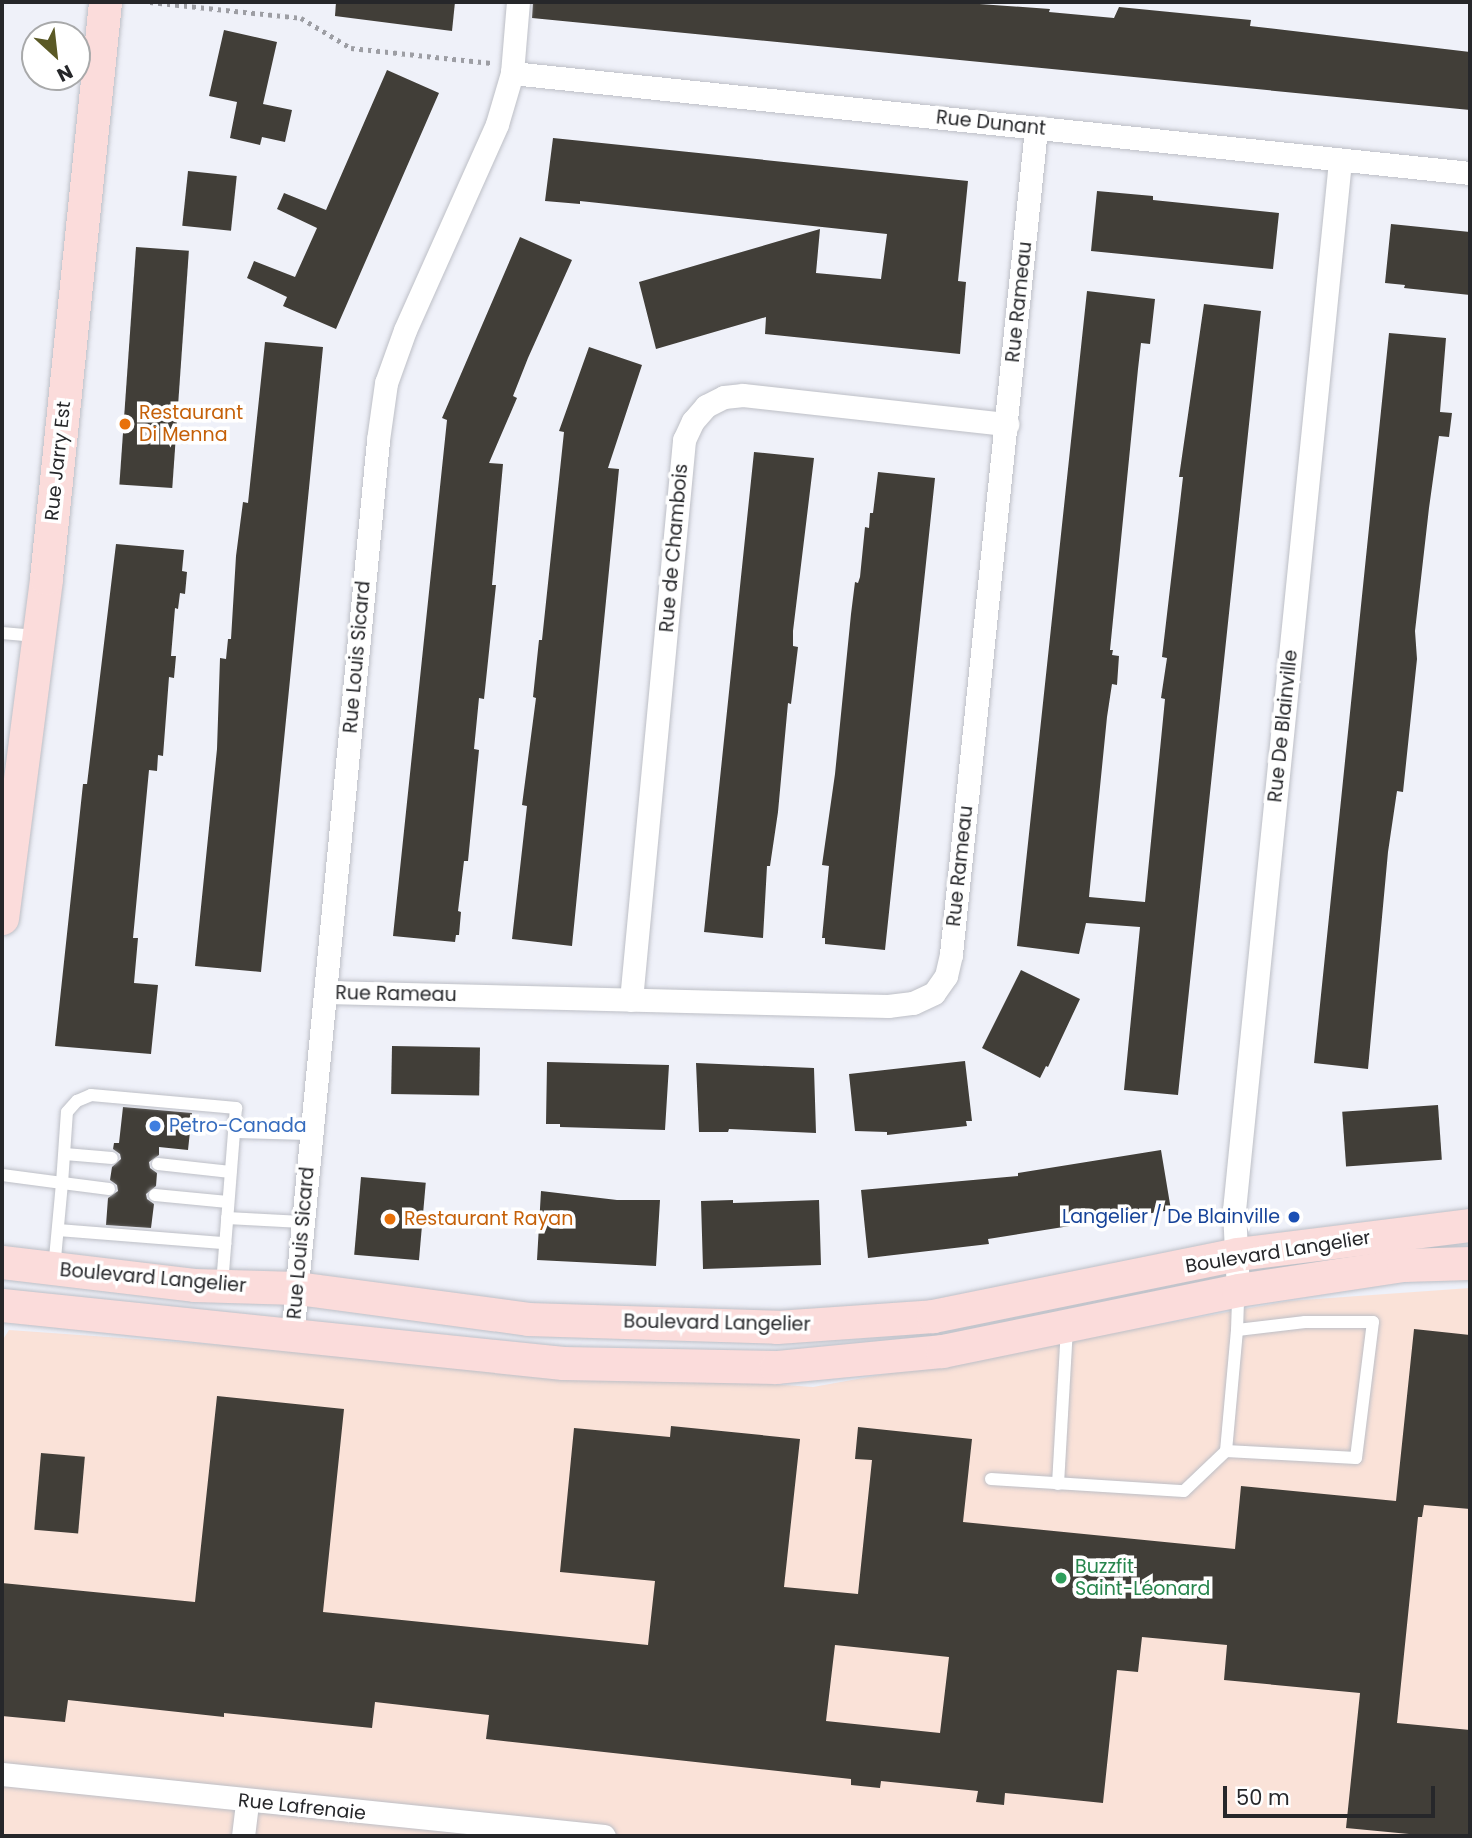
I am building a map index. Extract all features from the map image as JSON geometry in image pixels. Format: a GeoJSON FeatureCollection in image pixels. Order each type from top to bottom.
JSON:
{"type":"FeatureCollection","features":[{"type":"Feature","properties":{"kind":"main road","name":"Rue Jarry Est"},"geometry":{"type":"LineString","coordinates":[[2,918],[39,636],[105,2]]}},
{"type":"Feature","properties":{"kind":"main road","name":"Boulevard Langelier"},"geometry":{"type":"LineString","coordinates":[[2,1262],[222,1286],[297,1288],[528,1319],[777,1327],[933,1316],[1237,1254],[1470,1225]]}},
{"type":"Feature","properties":{"kind":"main road","name":"Boulevard Langelier"},"geometry":{"type":"LineString","coordinates":[[2,1306],[563,1363],[776,1367],[942,1351],[1238,1290],[1403,1265],[1470,1263]]}},
{"type":"Feature","properties":{"kind":"street","name":"Rue Louis Sicard"},"geometry":{"type":"LineString","coordinates":[[292,1337],[386,383],[404,330],[497,124],[512,69],[518,2]]}},
{"type":"Feature","properties":{"kind":"street","name":"Rue Dunant"},"geometry":{"type":"LineString","coordinates":[[512,69],[1036,128],[1470,173]]}},
{"type":"Feature","properties":{"kind":"street","name":"Rue Rameau"},"geometry":{"type":"LineString","coordinates":[[326,992],[888,1006],[914,1003],[934,993],[946,976],[1007,424],[1036,128]]}},
{"type":"Feature","properties":{"kind":"street","name":"Rue De Blainville"},"geometry":{"type":"LineString","coordinates":[[1238,1290],[1234,1210],[1340,161]]}},
{"type":"Feature","properties":{"kind":"street","name":"Rue de Chambois"},"geometry":{"type":"LineString","coordinates":[[631,1000],[684,440],[693,421],[706,406],[724,397],[743,395],[1007,424]]}},
{"type":"Feature","properties":{"kind":"street","name":"Rue Lafrenaie"},"geometry":{"type":"LineString","coordinates":[[2,1774],[604,1836]]}},
{"type":"Feature","properties":{"kind":"street"},"geometry":{"type":"LineString","coordinates":[[243,1836],[247,1801]]}},
{"type":"Feature","properties":{"kind":"lane"},"geometry":{"type":"LineString","coordinates":[[2,633],[39,636]]}},
{"type":"Feature","properties":{"kind":"lane"},"geometry":{"type":"LineString","coordinates":[[54,1269],[67,1112],[77,1101],[92,1095],[236,1108],[222,1286]]}},
{"type":"Feature","properties":{"kind":"lane"},"geometry":{"type":"LineString","coordinates":[[234,1132],[311,1134]]}},
{"type":"Feature","properties":{"kind":"lane"},"geometry":{"type":"LineString","coordinates":[[65,1154],[112,1158]]}},
{"type":"Feature","properties":{"kind":"lane"},"geometry":{"type":"LineString","coordinates":[[158,1164],[231,1172]]}},
{"type":"Feature","properties":{"kind":"lane"},"geometry":{"type":"LineString","coordinates":[[2,1175],[109,1189]]}},
{"type":"Feature","properties":{"kind":"lane"},"geometry":{"type":"LineString","coordinates":[[155,1195],[228,1202]]}},
{"type":"Feature","properties":{"kind":"lane"},"geometry":{"type":"LineString","coordinates":[[227,1218],[302,1222]]}},
{"type":"Feature","properties":{"kind":"lane"},"geometry":{"type":"LineString","coordinates":[[58,1230],[225,1243]]}},
{"type":"Feature","properties":{"kind":"lane"},"geometry":{"type":"LineString","coordinates":[[990,1479],[1184,1491],[1226,1451],[1238,1290]]}},
{"type":"Feature","properties":{"kind":"lane"},"geometry":{"type":"LineString","coordinates":[[1226,1451],[1356,1458],[1373,1322],[1305,1322],[1237,1330]]}},
{"type":"Feature","properties":{"kind":"lane"},"geometry":{"type":"LineString","coordinates":[[1058,1484],[1067,1326]]}},
{"type":"Feature","properties":{"kind":"path"},"geometry":{"type":"LineString","coordinates":[[150,2],[301,18],[351,48],[512,69]]}},
{"type":"Feature","properties":{"kind":"shaded area"},"geometry":{"type":"Polygon","coordinates":[[[1470,1288],[1470,1836],[2,1836],[2,1341],[9,1330],[813,1387],[1288,1301],[1470,1288]]]}},
{"type":"Feature","properties":{"kind":"building"},"geometry":{"type":"Polygon","coordinates":[[[336,2],[455,2],[452,31],[335,16],[336,2]]]}},
{"type":"Feature","properties":{"kind":"building"},"geometry":{"type":"Polygon","coordinates":[[[533,2],[951,2],[1050,9],[1049,12],[1114,18],[1119,7],[1251,20],[1250,26],[1470,52],[1470,110],[532,18],[533,2]]]}},
{"type":"Feature","properties":{"kind":"building"},"geometry":{"type":"Polygon","coordinates":[[[224,30],[277,42],[263,104],[292,110],[285,142],[262,137],[260,145],[230,138],[237,102],[209,96],[224,30]]]}},
{"type":"Feature","properties":{"kind":"building"},"geometry":{"type":"Polygon","coordinates":[[[387,70],[439,93],[336,329],[283,306],[287,297],[247,278],[254,261],[295,277],[317,228],[277,209],[284,193],[326,210],[387,70]]]}},
{"type":"Feature","properties":{"kind":"building"},"geometry":{"type":"Polygon","coordinates":[[[553,138],[968,181],[958,281],[966,282],[960,354],[765,334],[766,317],[656,349],[639,282],[820,229],[816,273],[881,279],[887,234],[580,201],[580,204],[545,201],[553,138]]]}},
{"type":"Feature","properties":{"kind":"building"},"geometry":{"type":"Polygon","coordinates":[[[188,171],[237,176],[231,231],[182,226],[188,171]]]}},
{"type":"Feature","properties":{"kind":"building"},"geometry":{"type":"Polygon","coordinates":[[[1097,191],[1153,196],[1153,200],[1279,213],[1273,269],[1091,251],[1097,191]]]}},
{"type":"Feature","properties":{"kind":"building"},"geometry":{"type":"Polygon","coordinates":[[[1391,224],[1470,232],[1470,295],[1404,288],[1405,285],[1385,283],[1391,224]]]}},
{"type":"Feature","properties":{"kind":"building"},"geometry":{"type":"Polygon","coordinates":[[[520,237],[572,260],[528,358],[513,396],[517,398],[489,463],[503,464],[492,585],[496,585],[484,699],[479,698],[474,749],[479,750],[468,861],[464,861],[458,911],[461,912],[459,935],[456,935],[455,942],[393,936],[447,420],[442,418],[520,237]]]}},
{"type":"Feature","properties":{"kind":"building"},"geometry":{"type":"Polygon","coordinates":[[[136,247],[189,251],[172,488],[119,484],[136,247]]]}},
{"type":"Feature","properties":{"kind":"building"},"geometry":{"type":"Polygon","coordinates":[[[1087,291],[1155,299],[1150,344],[1141,343],[1138,369],[1110,650],[1113,650],[1112,655],[1119,656],[1117,685],[1112,684],[1107,717],[1089,897],[1145,902],[1165,699],[1161,698],[1167,658],[1162,657],[1183,477],[1179,477],[1204,304],[1261,311],[1178,1095],[1124,1090],[1140,927],[1086,923],[1079,954],[1017,946],[1087,291]]]}},
{"type":"Feature","properties":{"kind":"building"},"geometry":{"type":"Polygon","coordinates":[[[1389,333],[1446,338],[1440,412],[1452,413],[1449,437],[1439,436],[1429,508],[1415,631],[1417,659],[1403,792],[1397,791],[1388,852],[1368,1069],[1314,1063],[1389,333]]]}},
{"type":"Feature","properties":{"kind":"building"},"geometry":{"type":"Polygon","coordinates":[[[265,342],[323,347],[261,972],[195,966],[217,749],[220,658],[226,659],[228,639],[231,639],[236,556],[243,502],[248,503],[265,342]]]}},
{"type":"Feature","properties":{"kind":"building"},"geometry":{"type":"Polygon","coordinates":[[[589,347],[642,365],[608,468],[619,469],[572,946],[512,939],[527,806],[522,805],[536,698],[533,697],[539,640],[542,640],[564,432],[559,431],[589,347]]]}},
{"type":"Feature","properties":{"kind":"building"},"geometry":{"type":"Polygon","coordinates":[[[754,452],[814,458],[793,631],[793,646],[798,647],[791,704],[788,703],[778,812],[770,866],[767,866],[763,938],[704,932],[754,452]]]}},
{"type":"Feature","properties":{"kind":"building"},"geometry":{"type":"Polygon","coordinates":[[[878,472],[935,478],[885,950],[825,944],[825,938],[822,938],[829,866],[822,865],[835,774],[851,614],[855,582],[858,583],[860,577],[865,527],[869,528],[870,513],[873,513],[878,472]]]}},
{"type":"Feature","properties":{"kind":"building"},"geometry":{"type":"Polygon","coordinates":[[[116,544],[184,550],[182,571],[187,572],[185,594],[180,593],[178,609],[175,608],[171,656],[176,656],[174,678],[169,677],[163,756],[158,755],[157,771],[149,770],[133,938],[138,938],[134,983],[158,985],[151,1054],[55,1046],[83,784],[87,784],[116,544]]]}},
{"type":"Feature","properties":{"kind":"building"},"geometry":{"type":"Polygon","coordinates":[[[1021,970],[1080,999],[1048,1067],[1046,1066],[1040,1078],[982,1048],[1021,970]]]}},
{"type":"Feature","properties":{"kind":"building"},"geometry":{"type":"Polygon","coordinates":[[[392,1046],[480,1048],[479,1096],[391,1094],[392,1046]]]}},
{"type":"Feature","properties":{"kind":"building"},"geometry":{"type":"Polygon","coordinates":[[[965,1061],[972,1121],[966,1121],[967,1126],[887,1135],[887,1132],[855,1131],[849,1074],[965,1061]]]}},
{"type":"Feature","properties":{"kind":"building"},"geometry":{"type":"Polygon","coordinates":[[[547,1062],[669,1065],[665,1130],[560,1127],[560,1124],[546,1124],[547,1062]]]}},
{"type":"Feature","properties":{"kind":"building"},"geometry":{"type":"Polygon","coordinates":[[[696,1063],[814,1068],[816,1133],[729,1129],[728,1132],[699,1132],[696,1063]]]}},
{"type":"Feature","properties":{"kind":"building"},"geometry":{"type":"Polygon","coordinates":[[[1438,1105],[1442,1160],[1346,1167],[1342,1112],[1438,1105]]]}},
{"type":"Feature","properties":{"kind":"building"},"geometry":{"type":"Polygon","coordinates":[[[123,1107],[192,1113],[188,1150],[159,1147],[159,1155],[149,1162],[150,1168],[157,1173],[156,1186],[146,1194],[147,1199],[154,1204],[151,1228],[106,1225],[108,1198],[118,1191],[117,1185],[110,1180],[112,1167],[121,1159],[120,1154],[113,1149],[114,1143],[119,1143],[123,1107]]]}},
{"type":"Feature","properties":{"kind":"building"},"geometry":{"type":"Polygon","coordinates":[[[1161,1150],[1171,1210],[988,1239],[989,1244],[868,1258],[861,1190],[1018,1176],[1018,1173],[1161,1150]]]}},
{"type":"Feature","properties":{"kind":"building","name":"Restaurant Rayan"},"geometry":{"type":"Polygon","coordinates":[[[361,1177],[426,1183],[419,1260],[354,1255],[361,1177]]]}},
{"type":"Feature","properties":{"kind":"building"},"geometry":{"type":"Polygon","coordinates":[[[541,1191],[617,1200],[660,1200],[656,1266],[537,1260],[541,1191]]]}},
{"type":"Feature","properties":{"kind":"building"},"geometry":{"type":"Polygon","coordinates":[[[733,1200],[733,1203],[819,1200],[821,1265],[703,1269],[701,1201],[733,1200]]]}},
{"type":"Feature","properties":{"kind":"building"},"geometry":{"type":"Polygon","coordinates":[[[1414,1329],[1470,1335],[1470,1509],[1424,1505],[1422,1517],[1418,1517],[1397,1723],[1470,1730],[1470,1836],[1430,1836],[1346,1828],[1360,1693],[1224,1680],[1227,1645],[1142,1637],[1138,1672],[1117,1670],[1103,1803],[1005,1793],[1004,1805],[976,1802],[978,1791],[881,1781],[880,1788],[851,1785],[851,1779],[486,1739],[489,1715],[375,1702],[372,1728],[224,1713],[224,1717],[68,1700],[65,1722],[2,1716],[2,1583],[195,1602],[217,1396],[344,1409],[323,1612],[648,1645],[655,1581],[560,1572],[574,1428],[670,1437],[671,1426],[800,1439],[784,1587],[858,1594],[872,1460],[855,1459],[858,1427],[972,1439],[963,1522],[1235,1549],[1241,1486],[1396,1501],[1414,1329]],[[835,1645],[826,1721],[940,1733],[949,1657],[835,1645]]]}},
{"type":"Feature","properties":{"kind":"building"},"geometry":{"type":"Polygon","coordinates":[[[41,1453],[85,1457],[78,1534],[34,1530],[41,1453]]]}},
{"type":"Feature","properties":{"kind":"place","name":"Restaurant Di Menna"},"geometry":{"type":"Point","coordinates":[125,424]}},
{"type":"Feature","properties":{"kind":"place","name":"Petro-Canada"},"geometry":{"type":"Point","coordinates":[155,1126]}},
{"type":"Feature","properties":{"kind":"place","name":"Langelier / De Blainville"},"geometry":{"type":"Point","coordinates":[1294,1217]}},
{"type":"Feature","properties":{"kind":"place","name":"Restaurant Rayan"},"geometry":{"type":"Point","coordinates":[390,1219]}},
{"type":"Feature","properties":{"kind":"place","name":"Buzzfit Saint-Léonard"},"geometry":{"type":"Point","coordinates":[1061,1578]}}]}
